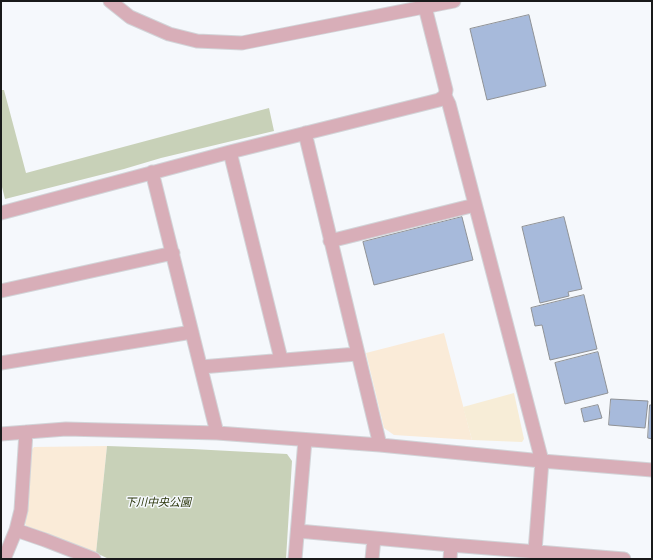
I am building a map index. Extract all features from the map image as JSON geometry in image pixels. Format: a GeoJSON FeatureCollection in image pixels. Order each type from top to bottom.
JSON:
{"type":"FeatureCollection","features":[{"type":"Feature","properties":{"kind":"street"},"geometry":{"type":"LineString","coordinates":[[110,1],[130,17],[169,34],[197,40],[242,43],[454,1]]}},
{"type":"Feature","properties":{"kind":"street"},"geometry":{"type":"LineString","coordinates":[[425,7],[446,90],[445,96],[449,104],[542,461],[535,551]]}},
{"type":"Feature","properties":{"kind":"street"},"geometry":{"type":"LineString","coordinates":[[1,213],[152,172],[439,100],[445,96]]}},
{"type":"Feature","properties":{"kind":"street"},"geometry":{"type":"LineString","coordinates":[[304,133],[380,445]]}},
{"type":"Feature","properties":{"kind":"street"},"geometry":{"type":"LineString","coordinates":[[230,152],[281,359]]}},
{"type":"Feature","properties":{"kind":"street"},"geometry":{"type":"LineString","coordinates":[[152,172],[217,433]]}},
{"type":"Feature","properties":{"kind":"street"},"geometry":{"type":"LineString","coordinates":[[330,241],[475,205]]}},
{"type":"Feature","properties":{"kind":"street"},"geometry":{"type":"LineString","coordinates":[[1,291],[173,253]]}},
{"type":"Feature","properties":{"kind":"street"},"geometry":{"type":"LineString","coordinates":[[1,363],[192,332]]}},
{"type":"Feature","properties":{"kind":"street"},"geometry":{"type":"LineString","coordinates":[[201,367],[281,359],[357,354]]}},
{"type":"Feature","properties":{"kind":"street"},"geometry":{"type":"LineString","coordinates":[[1,434],[66,429],[217,433],[380,445],[652,470]]}},
{"type":"Feature","properties":{"kind":"street"},"geometry":{"type":"LineString","coordinates":[[4,559],[16,530],[21,510],[26,432]]}},
{"type":"Feature","properties":{"kind":"street"},"geometry":{"type":"LineString","coordinates":[[295,559],[305,440]]}},
{"type":"Feature","properties":{"kind":"street"},"geometry":{"type":"LineString","coordinates":[[16,530],[94,559]]}},
{"type":"Feature","properties":{"kind":"street"},"geometry":{"type":"LineString","coordinates":[[298,531],[450,546],[535,551],[624,559]]}},
{"type":"Feature","properties":{"kind":"street"},"geometry":{"type":"LineString","coordinates":[[372,559],[374,538]]}},
{"type":"Feature","properties":{"kind":"street"},"geometry":{"type":"LineString","coordinates":[[450,546],[450,559]]}},
{"type":"Feature","properties":{"kind":"shaded area"},"geometry":{"type":"Polygon","coordinates":[[[444,333],[472,440],[394,435],[384,428],[366,353],[444,333]]]}},
{"type":"Feature","properties":{"kind":"shaded area"},"geometry":{"type":"Polygon","coordinates":[[[514,393],[524,439],[522,442],[472,440],[463,407],[514,393]]]}},
{"type":"Feature","properties":{"kind":"shaded area"},"geometry":{"type":"Polygon","coordinates":[[[107,446],[96,553],[28,530],[24,521],[30,474],[31,451],[34,447],[107,446]]]}},
{"type":"Feature","properties":{"kind":"green space"},"geometry":{"type":"Polygon","coordinates":[[[1,90],[4,90],[26,173],[269,108],[274,131],[161,158],[124,169],[5,199],[1,183],[1,90]]]}},
{"type":"Feature","properties":{"kind":"green space","name":"下川中央公園"},"geometry":{"type":"Polygon","coordinates":[[[107,446],[287,454],[292,461],[286,559],[109,559],[96,553],[107,446]]]}},
{"type":"Feature","properties":{"kind":"building"},"geometry":{"type":"Polygon","coordinates":[[[529,15],[546,86],[487,100],[470,29],[529,15]]]}},
{"type":"Feature","properties":{"kind":"building"},"geometry":{"type":"Polygon","coordinates":[[[462,217],[473,260],[374,285],[363,242],[462,217]]]}},
{"type":"Feature","properties":{"kind":"building"},"geometry":{"type":"Polygon","coordinates":[[[564,217],[582,289],[568,292],[569,296],[540,303],[522,227],[564,217]]]}},
{"type":"Feature","properties":{"kind":"building"},"geometry":{"type":"Polygon","coordinates":[[[584,295],[597,349],[550,360],[542,325],[535,326],[531,308],[584,295]]]}},
{"type":"Feature","properties":{"kind":"building"},"geometry":{"type":"Polygon","coordinates":[[[598,352],[608,393],[565,404],[555,363],[598,352]]]}},
{"type":"Feature","properties":{"kind":"building"},"geometry":{"type":"Polygon","coordinates":[[[611,399],[648,401],[645,428],[609,425],[611,399]]]}},
{"type":"Feature","properties":{"kind":"building"},"geometry":{"type":"Polygon","coordinates":[[[598,405],[602,418],[584,422],[581,409],[598,405]]]}},
{"type":"Feature","properties":{"kind":"building"},"geometry":{"type":"Polygon","coordinates":[[[650,405],[652,405],[652,439],[648,438],[650,405]]]}}]}
